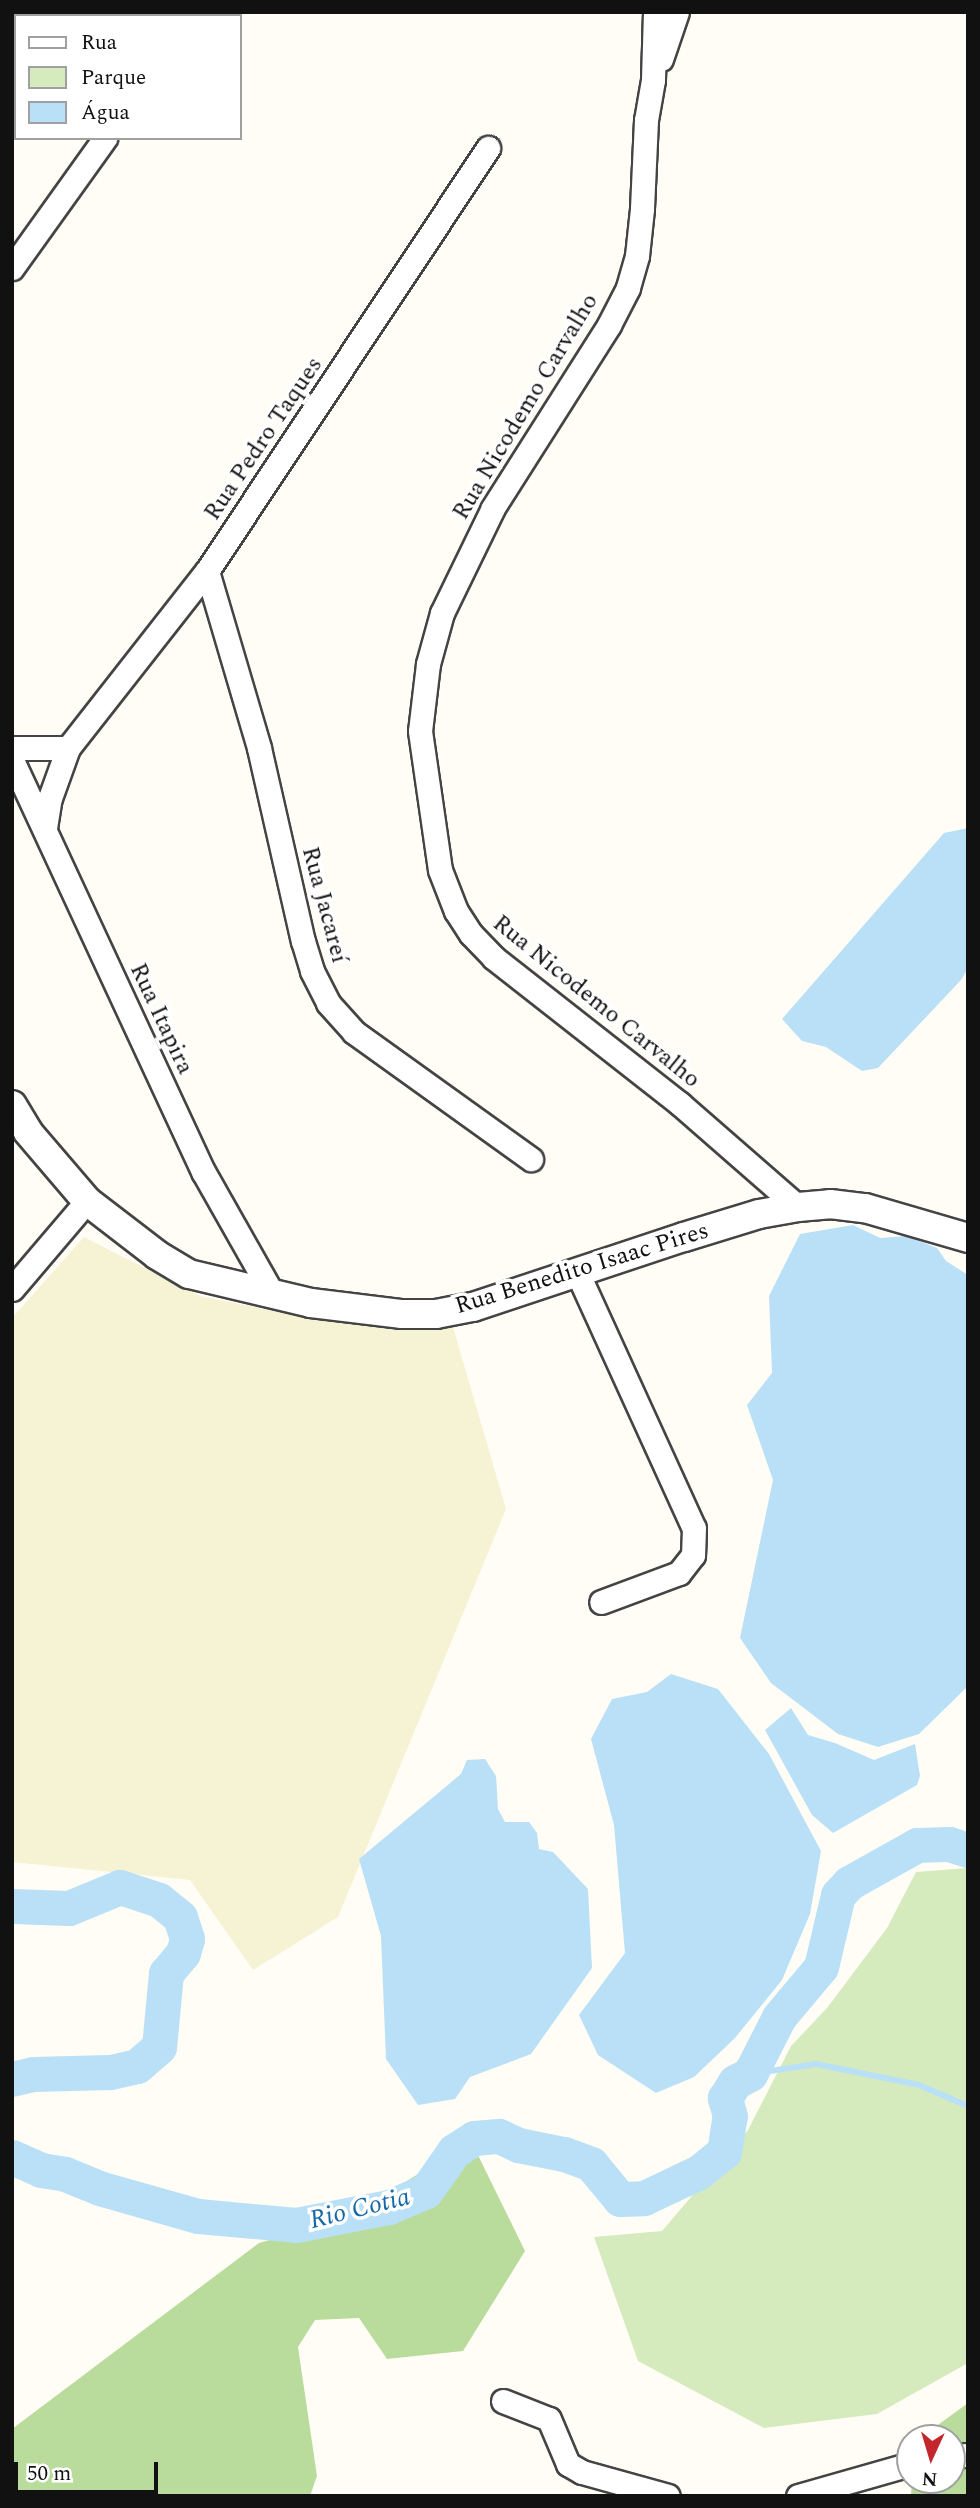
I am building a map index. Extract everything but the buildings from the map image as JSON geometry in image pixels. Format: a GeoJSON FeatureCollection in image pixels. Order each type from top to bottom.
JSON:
{"type":"FeatureCollection","features":[{"type":"Feature","properties":{"kind":"street","name":"Rua Nicodemo Carvalho"},"geometry":{"type":"LineString","coordinates":[[655,12],[653,80],[646,120],[637,256],[628,288],[609,325],[493,508],[442,613],[428,664],[420,731],[440,870],[456,911],[471,934],[494,958],[680,1104],[798,1207]]}},
{"type":"Feature","properties":{"kind":"street"},"geometry":{"type":"LineString","coordinates":[[653,80],[677,12]]}},
{"type":"Feature","properties":{"kind":"street"},"geometry":{"type":"LineString","coordinates":[[12,268],[104,140]]}},
{"type":"Feature","properties":{"kind":"street","name":"Rua Pedro Taques"},"geometry":{"type":"LineString","coordinates":[[45,828],[50,798],[68,748],[207,571],[488,148]]}},
{"type":"Feature","properties":{"kind":"street","name":"Rua Jacareí"},"geometry":{"type":"LineString","coordinates":[[207,571],[259,748],[303,941],[312,971],[328,1003],[354,1032],[531,1159]]}},
{"type":"Feature","properties":{"kind":"street"},"geometry":{"type":"LineString","coordinates":[[12,748],[68,748]]}},
{"type":"Feature","properties":{"kind":"street","name":"Rua Itapira"},"geometry":{"type":"LineString","coordinates":[[12,760],[204,1173],[273,1295]]}},
{"type":"Feature","properties":{"kind":"street","name":"Rua Benedito Isaac Pires"},"geometry":{"type":"LineString","coordinates":[[12,1105],[28,1132],[87,1201],[120,1229],[189,1274],[273,1295],[366,1310],[436,1314],[473,1307],[684,1237],[759,1214],[798,1207],[830,1204],[865,1208],[968,1238]]}},
{"type":"Feature","properties":{"kind":"street"},"geometry":{"type":"LineString","coordinates":[[12,1289],[87,1201]]}},
{"type":"Feature","properties":{"kind":"street"},"geometry":{"type":"LineString","coordinates":[[578,1274],[694,1528],[693,1555],[679,1573],[601,1602]]}},
{"type":"Feature","properties":{"kind":"street"},"geometry":{"type":"LineString","coordinates":[[503,2401],[549,2419],[568,2464],[582,2472],[668,2496]]}},
{"type":"Feature","properties":{"kind":"street"},"geometry":{"type":"LineString","coordinates":[[798,2496],[896,2468]]}},
{"type":"Feature","properties":{"kind":"shaded area"},"geometry":{"type":"Polygon","coordinates":[[[84,1237],[200,1296],[323,1321],[453,1327],[506,1509],[338,1917],[253,1970],[190,1880],[12,1862],[12,1318],[84,1237]]]}},
{"type":"Feature","properties":{"kind":"green space"},"geometry":{"type":"Polygon","coordinates":[[[968,1868],[968,2363],[877,2414],[764,2428],[638,2361],[594,2237],[662,2231],[748,2130],[791,2046],[827,2008],[887,1928],[916,1872],[968,1868]]]}},
{"type":"Feature","properties":{"kind":"green space"},"geometry":{"type":"Polygon","coordinates":[[[471,2141],[525,2251],[463,2351],[387,2359],[359,2318],[315,2320],[298,2347],[317,2476],[310,2496],[12,2496],[12,2429],[259,2243],[346,2219],[471,2141]]]}},
{"type":"Feature","properties":{"kind":"green space"},"geometry":{"type":"Polygon","coordinates":[[[968,2403],[968,2496],[911,2496],[966,2494],[966,2424],[939,2424],[968,2403]]]}},
{"type":"Feature","properties":{"kind":"water"},"geometry":{"type":"Polygon","coordinates":[[[968,828],[968,968],[961,980],[878,1068],[862,1071],[826,1047],[802,1041],[782,1019],[944,833],[968,828]]]}},
{"type":"Feature","properties":{"kind":"water"},"geometry":{"type":"Polygon","coordinates":[[[853,1225],[880,1238],[907,1236],[937,1248],[946,1261],[968,1275],[968,1686],[919,1734],[878,1747],[838,1734],[771,1683],[740,1638],[773,1480],[747,1405],[772,1373],[769,1296],[800,1234],[853,1225]]]}},
{"type":"Feature","properties":{"kind":"water"},"geometry":{"type":"Polygon","coordinates":[[[671,1674],[718,1689],[769,1754],[821,1851],[810,1914],[782,1980],[735,2038],[694,2077],[656,2093],[598,2055],[579,2015],[625,1953],[614,1825],[591,1739],[612,1699],[647,1692],[671,1674]]]}},
{"type":"Feature","properties":{"kind":"water"},"geometry":{"type":"Polygon","coordinates":[[[791,1708],[808,1735],[874,1760],[915,1744],[920,1776],[917,1785],[833,1833],[812,1815],[765,1730],[791,1708]]]}},
{"type":"Feature","properties":{"kind":"water"},"geometry":{"type":"Polygon","coordinates":[[[485,1759],[496,1776],[498,1809],[505,1822],[529,1822],[537,1833],[539,1849],[553,1852],[588,1889],[592,1968],[531,2054],[470,2077],[455,2099],[418,2105],[386,2059],[381,1936],[359,1859],[461,1774],[467,1760],[485,1759]]]}},
{"type":"Feature","properties":{"kind":"waterway","name":"Rio Cotia"},"geometry":{"type":"LineString","coordinates":[[12,2157],[41,2170],[65,2174],[99,2188],[198,2216],[296,2225],[389,2207],[426,2191],[454,2151],[474,2138],[499,2136],[518,2145],[564,2154],[591,2164],[620,2199],[644,2198],[699,2172],[724,2152],[730,2116],[725,2098],[735,2082],[750,2074],[779,2017],[821,1967],[838,1895],[849,1883],[917,1845],[949,1844],[968,1850]]}},
{"type":"Feature","properties":{"kind":"waterway","name":"Rio Cotia"},"geometry":{"type":"LineString","coordinates":[[12,1906],[69,1908],[120,1887],[159,1900],[180,1917],[187,1939],[183,1953],[166,1973],[159,2047],[137,2066],[110,2072],[33,2074],[12,2079]]}},
{"type":"Feature","properties":{"kind":"waterway"},"geometry":{"type":"LineString","coordinates":[[750,2074],[816,2064],[919,2085],[968,2106]]}}]}
